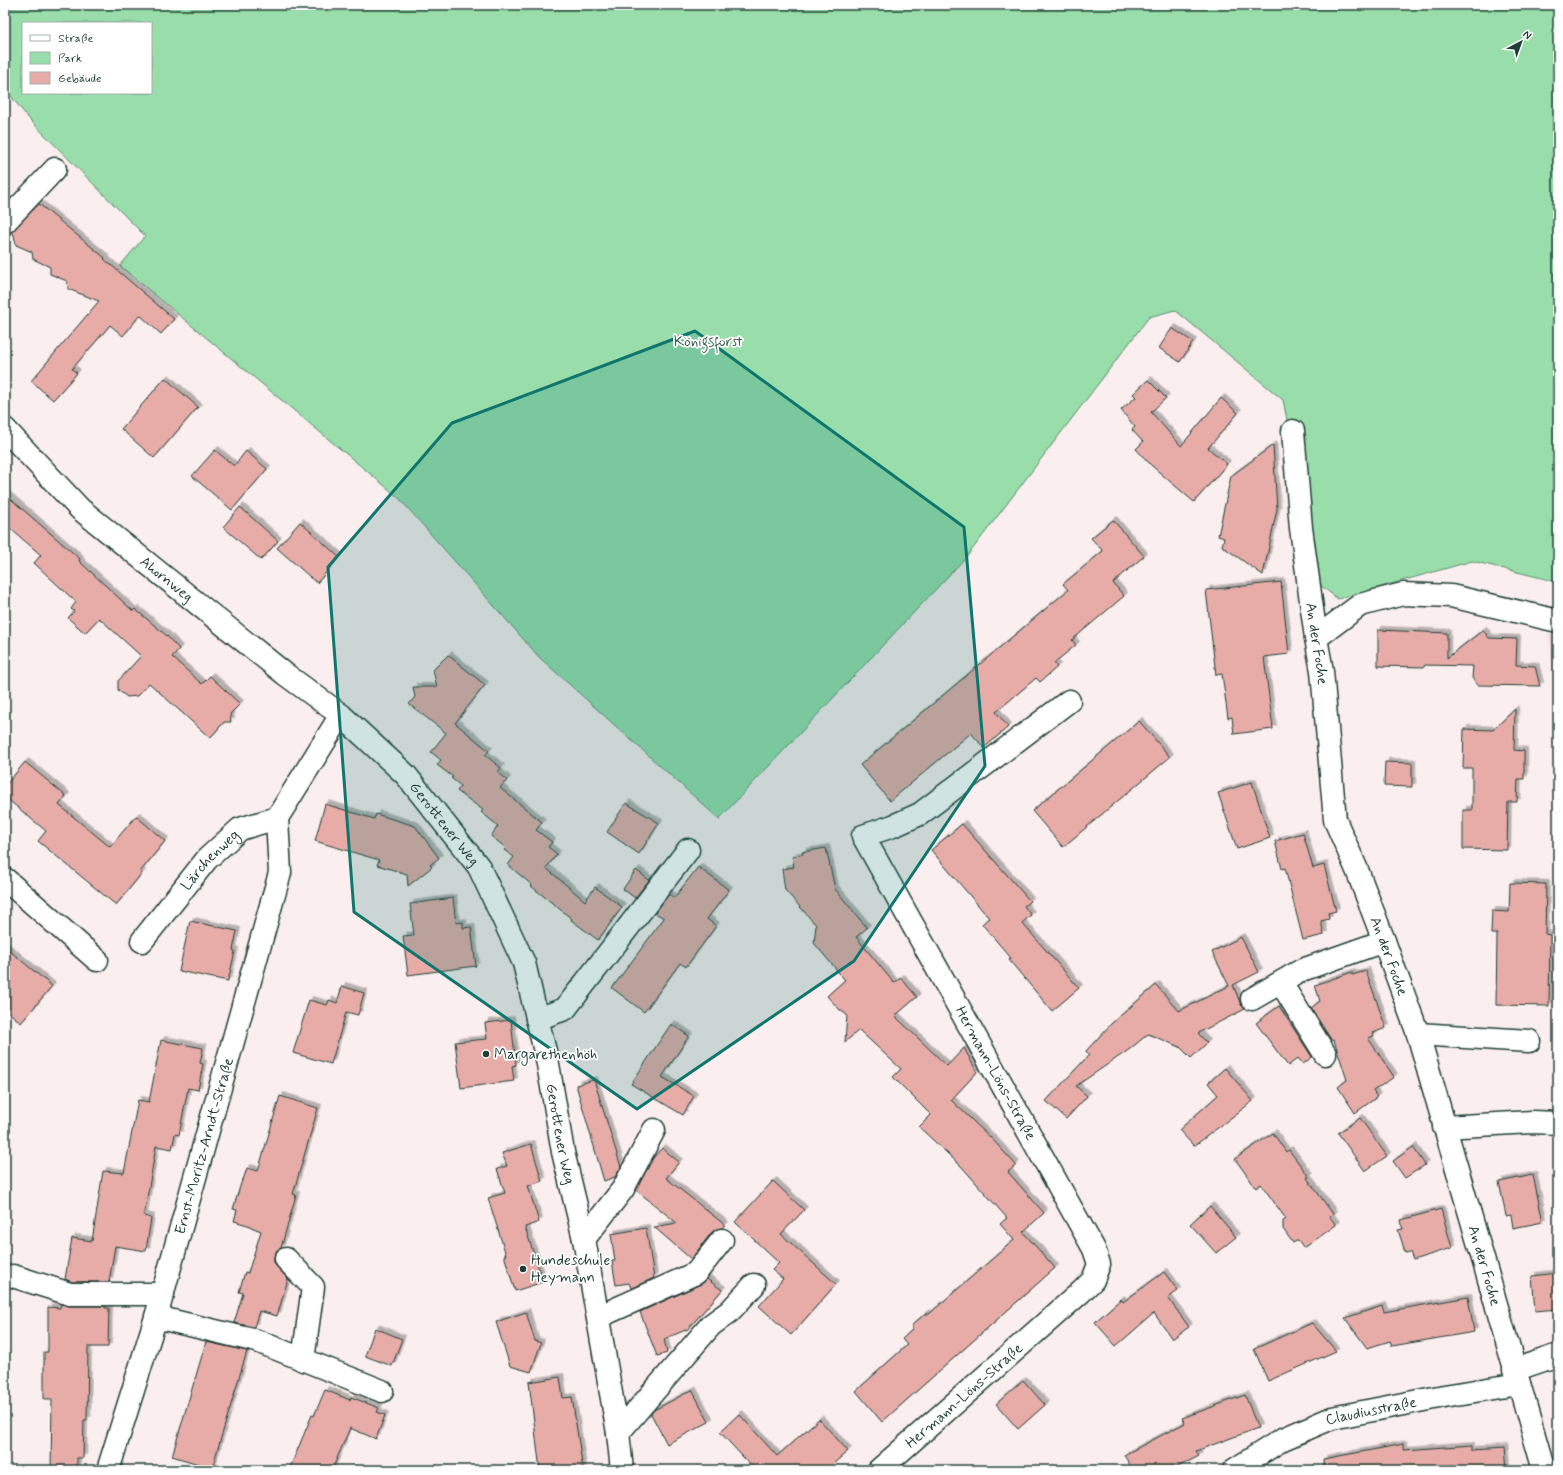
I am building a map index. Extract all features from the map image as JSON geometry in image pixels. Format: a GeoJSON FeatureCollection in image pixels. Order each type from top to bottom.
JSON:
{"type":"FeatureCollection","features":[{"type":"Feature","properties":{"kind":"street"},"geometry":{"type":"LineString","coordinates":[[5,222],[55,169]]}},
{"type":"Feature","properties":{"kind":"street","name":"Ahornweg"},"geometry":{"type":"LineString","coordinates":[[5,429],[80,509],[285,674],[342,715]]}},
{"type":"Feature","properties":{"kind":"street","name":"An der Foche"},"geometry":{"type":"LineString","coordinates":[[1293,431],[1301,528],[1322,671],[1335,820],[1357,870],[1418,1034],[1544,1470]]}},
{"type":"Feature","properties":{"kind":"street"},"geometry":{"type":"LineString","coordinates":[[1316,638],[1360,605],[1403,594],[1451,596],[1558,620]]}},
{"type":"Feature","properties":{"kind":"street","name":"Hermann-Löns-Straße"},"geometry":{"type":"LineString","coordinates":[[879,1470],[1081,1292],[1093,1280],[1099,1264],[1094,1248],[863,836],[893,826],[920,814],[1069,701]]}},
{"type":"Feature","properties":{"kind":"street"},"geometry":{"type":"LineString","coordinates":[[277,818],[342,715]]}},
{"type":"Feature","properties":{"kind":"street","name":"Gerottener Weg"},"geometry":{"type":"LineString","coordinates":[[342,715],[406,775],[480,867],[524,963],[548,1064],[563,1152],[584,1239],[618,1434],[622,1470]]}},
{"type":"Feature","properties":{"kind":"street","name":"Lärchenweg"},"geometry":{"type":"LineString","coordinates":[[142,941],[207,859],[240,830],[277,818]]}},
{"type":"Feature","properties":{"kind":"street","name":"Ernst-Moritz-Arndt-Straße"},"geometry":{"type":"LineString","coordinates":[[108,1470],[163,1294],[280,873],[277,818]]}},
{"type":"Feature","properties":{"kind":"street"},"geometry":{"type":"LineString","coordinates":[[537,1019],[565,1009],[688,850]]}},
{"type":"Feature","properties":{"kind":"street"},"geometry":{"type":"LineString","coordinates":[[5,879],[97,960]]}},
{"type":"Feature","properties":{"kind":"street"},"geometry":{"type":"LineString","coordinates":[[1252,999],[1302,970],[1384,941]]}},
{"type":"Feature","properties":{"kind":"street"},"geometry":{"type":"LineString","coordinates":[[1281,983],[1325,1054]]}},
{"type":"Feature","properties":{"kind":"street"},"geometry":{"type":"LineString","coordinates":[[1418,1034],[1529,1041]]}},
{"type":"Feature","properties":{"kind":"street"},"geometry":{"type":"LineString","coordinates":[[1444,1127],[1532,1122],[1558,1123]]}},
{"type":"Feature","properties":{"kind":"street"},"geometry":{"type":"LineString","coordinates":[[584,1239],[623,1189],[654,1130]]}},
{"type":"Feature","properties":{"kind":"street"},"geometry":{"type":"LineString","coordinates":[[598,1317],[696,1273],[722,1240]]}},
{"type":"Feature","properties":{"kind":"street"},"geometry":{"type":"LineString","coordinates":[[286,1259],[313,1287],[302,1360]]}},
{"type":"Feature","properties":{"kind":"street"},"geometry":{"type":"LineString","coordinates":[[13,1276],[70,1294],[163,1294]]}},
{"type":"Feature","properties":{"kind":"street"},"geometry":{"type":"LineString","coordinates":[[618,1434],[711,1325],[729,1312],[754,1285]]}},
{"type":"Feature","properties":{"kind":"street"},"geometry":{"type":"LineString","coordinates":[[156,1317],[257,1341],[382,1391]]}},
{"type":"Feature","properties":{"kind":"street","name":"Claudiusstraße"},"geometry":{"type":"LineString","coordinates":[[1234,1470],[1283,1439],[1332,1418],[1444,1396],[1516,1377],[1558,1355]]}},
{"type":"Feature","properties":{"kind":"highlighted area"},"geometry":{"type":"Polygon","coordinates":[[[695,331],[964,527],[985,766],[854,961],[637,1109],[354,912],[328,567],[452,423],[695,331]]]}},
{"type":"Feature","properties":{"kind":"shaded area"},"geometry":{"type":"Polygon","coordinates":[[[1549,633],[1558,635],[1558,713],[1549,633]]]}},
{"type":"Feature","properties":{"kind":"green space","name":"Königsforst"},"geometry":{"type":"Polygon","coordinates":[[[5,5],[1558,5],[1558,582],[1472,561],[1338,599],[1320,585],[1283,400],[1175,310],[1149,317],[968,555],[719,819],[539,657],[398,497],[120,266],[145,236],[30,120],[5,89],[5,5]]]}},
{"type":"Feature","properties":{"kind":"building"},"geometry":{"type":"Polygon","coordinates":[[[39,204],[105,258],[104,259],[174,319],[161,334],[140,315],[123,336],[110,325],[72,369],[77,373],[53,400],[31,381],[99,301],[68,289],[67,281],[50,274],[50,267],[33,259],[32,252],[16,245],[14,235],[11,232],[39,204]]]}},
{"type":"Feature","properties":{"kind":"building"},"geometry":{"type":"Polygon","coordinates":[[[1172,328],[1193,342],[1180,362],[1159,348],[1172,328]]]}},
{"type":"Feature","properties":{"kind":"building"},"geometry":{"type":"Polygon","coordinates":[[[165,378],[198,407],[154,458],[121,429],[165,378]]]}},
{"type":"Feature","properties":{"kind":"building"},"geometry":{"type":"Polygon","coordinates":[[[1148,380],[1166,398],[1151,412],[1181,446],[1221,398],[1238,413],[1208,448],[1227,464],[1194,502],[1152,466],[1136,449],[1143,442],[1132,430],[1135,427],[1121,410],[1136,397],[1133,394],[1148,380]]]}},
{"type":"Feature","properties":{"kind":"building"},"geometry":{"type":"Polygon","coordinates":[[[1273,445],[1277,509],[1263,575],[1222,546],[1224,538],[1218,536],[1231,476],[1273,445]]]}},
{"type":"Feature","properties":{"kind":"building"},"geometry":{"type":"Polygon","coordinates":[[[215,450],[234,466],[246,451],[267,469],[232,510],[192,476],[215,450]]]}},
{"type":"Feature","properties":{"kind":"building"},"geometry":{"type":"Polygon","coordinates":[[[5,494],[80,559],[79,561],[133,611],[135,609],[167,636],[179,649],[172,657],[202,684],[210,676],[240,704],[230,714],[231,722],[224,722],[210,738],[149,683],[137,696],[127,697],[118,690],[118,681],[141,656],[99,618],[85,633],[68,618],[74,611],[71,609],[76,602],[34,563],[41,555],[5,524],[5,494]]]}},
{"type":"Feature","properties":{"kind":"building"},"geometry":{"type":"Polygon","coordinates":[[[240,507],[278,541],[261,560],[223,527],[240,507]]]}},
{"type":"Feature","properties":{"kind":"building"},"geometry":{"type":"Polygon","coordinates":[[[1113,520],[1144,556],[1113,583],[1124,596],[1072,640],[1076,645],[1054,663],[1057,667],[1040,682],[1036,678],[996,712],[1008,727],[984,748],[971,733],[890,801],[860,765],[1068,590],[1063,584],[1103,551],[1091,538],[1113,520]]]}},
{"type":"Feature","properties":{"kind":"building"},"geometry":{"type":"Polygon","coordinates":[[[300,522],[339,557],[317,583],[277,548],[300,522]]]}},
{"type":"Feature","properties":{"kind":"building"},"geometry":{"type":"Polygon","coordinates":[[[1281,582],[1289,654],[1264,657],[1273,729],[1234,734],[1232,717],[1228,718],[1222,674],[1216,675],[1206,590],[1281,582]]]}},
{"type":"Feature","properties":{"kind":"building"},"geometry":{"type":"Polygon","coordinates":[[[1378,630],[1447,633],[1447,658],[1483,630],[1489,638],[1517,639],[1516,665],[1535,666],[1540,686],[1478,685],[1472,678],[1473,666],[1378,666],[1378,630]]]}},
{"type":"Feature","properties":{"kind":"building"},"geometry":{"type":"Polygon","coordinates":[[[448,655],[485,685],[455,723],[489,751],[485,755],[501,768],[498,772],[507,780],[500,788],[542,822],[536,830],[552,842],[548,847],[557,854],[546,868],[585,901],[595,887],[622,907],[598,940],[571,920],[572,919],[531,886],[532,885],[508,865],[514,857],[504,850],[506,848],[491,836],[498,826],[481,812],[483,810],[457,791],[461,786],[451,778],[453,777],[437,765],[441,760],[431,752],[446,733],[409,704],[415,697],[413,687],[437,687],[433,670],[448,655]]]}},
{"type":"Feature","properties":{"kind":"building"},"geometry":{"type":"Polygon","coordinates":[[[1515,709],[1514,750],[1524,751],[1524,779],[1518,779],[1517,802],[1508,802],[1507,850],[1463,849],[1463,810],[1472,810],[1472,768],[1463,768],[1464,729],[1493,730],[1515,709]]]}},
{"type":"Feature","properties":{"kind":"building"},"geometry":{"type":"Polygon","coordinates":[[[1139,721],[1170,757],[1063,847],[1032,811],[1139,721]]]}},
{"type":"Feature","properties":{"kind":"building"},"geometry":{"type":"Polygon","coordinates":[[[25,762],[66,796],[59,805],[110,847],[136,816],[165,841],[116,905],[38,841],[46,831],[5,797],[5,786],[25,762]]]}},
{"type":"Feature","properties":{"kind":"building"},"geometry":{"type":"Polygon","coordinates":[[[1385,762],[1412,763],[1412,787],[1384,786],[1385,762]]]}},
{"type":"Feature","properties":{"kind":"building"},"geometry":{"type":"Polygon","coordinates":[[[1252,782],[1270,838],[1237,849],[1218,793],[1252,782]]]}},
{"type":"Feature","properties":{"kind":"building"},"geometry":{"type":"Polygon","coordinates":[[[626,803],[659,823],[639,854],[607,832],[626,803]]]}},
{"type":"Feature","properties":{"kind":"building"},"geometry":{"type":"Polygon","coordinates":[[[325,804],[374,819],[376,814],[415,826],[439,858],[430,865],[432,867],[408,886],[407,874],[377,865],[379,860],[315,841],[325,804]]]}},
{"type":"Feature","properties":{"kind":"building"},"geometry":{"type":"Polygon","coordinates":[[[962,824],[1030,901],[1024,906],[1031,915],[1022,923],[1079,988],[1052,1011],[1009,960],[1011,958],[982,924],[989,918],[931,850],[962,824]]]}},
{"type":"Feature","properties":{"kind":"building"},"geometry":{"type":"Polygon","coordinates":[[[1303,833],[1313,868],[1324,865],[1336,911],[1328,913],[1329,919],[1321,921],[1324,935],[1303,940],[1285,868],[1282,869],[1275,841],[1303,833]]]}},
{"type":"Feature","properties":{"kind":"building"},"geometry":{"type":"Polygon","coordinates":[[[826,848],[835,889],[867,928],[856,937],[894,983],[901,978],[917,997],[895,1016],[947,1066],[964,1048],[977,1072],[951,1100],[992,1139],[1016,1165],[1008,1172],[1044,1213],[1023,1232],[1055,1268],[882,1422],[856,1391],[907,1345],[902,1339],[912,1330],[912,1325],[925,1314],[929,1314],[1014,1240],[1000,1224],[1007,1218],[962,1167],[919,1127],[931,1115],[893,1077],[901,1069],[859,1030],[845,1042],[847,1015],[827,996],[845,980],[814,943],[816,925],[785,890],[782,869],[794,867],[792,857],[803,854],[802,852],[826,848]]]}},
{"type":"Feature","properties":{"kind":"building"},"geometry":{"type":"Polygon","coordinates":[[[698,867],[729,890],[707,919],[716,926],[686,967],[680,963],[644,1012],[612,988],[664,918],[655,913],[669,894],[674,898],[698,867]]]}},
{"type":"Feature","properties":{"kind":"building"},"geometry":{"type":"Polygon","coordinates":[[[636,870],[649,880],[635,898],[623,889],[636,870]]]}},
{"type":"Feature","properties":{"kind":"building"},"geometry":{"type":"Polygon","coordinates":[[[1510,883],[1546,884],[1545,934],[1550,935],[1549,1006],[1496,1005],[1497,934],[1491,934],[1492,911],[1509,912],[1510,883]]]}},
{"type":"Feature","properties":{"kind":"building"},"geometry":{"type":"Polygon","coordinates":[[[453,898],[456,923],[463,922],[463,928],[471,927],[476,966],[408,975],[403,936],[414,935],[410,904],[453,898]]]}},
{"type":"Feature","properties":{"kind":"building"},"geometry":{"type":"Polygon","coordinates":[[[190,921],[237,931],[233,950],[235,951],[228,981],[179,971],[190,921]]]}},
{"type":"Feature","properties":{"kind":"building"},"geometry":{"type":"Polygon","coordinates":[[[1241,937],[1259,972],[1233,985],[1241,1005],[1245,1009],[1198,1033],[1207,1043],[1191,1058],[1180,1047],[1148,1034],[1130,1049],[1076,1086],[1087,1096],[1066,1119],[1046,1101],[1089,1055],[1086,1051],[1112,1023],[1156,985],[1179,1011],[1229,986],[1212,952],[1241,937]]]}},
{"type":"Feature","properties":{"kind":"building"},"geometry":{"type":"Polygon","coordinates":[[[5,947],[52,986],[21,1023],[5,1009],[5,947]]]}},
{"type":"Feature","properties":{"kind":"building"},"geometry":{"type":"Polygon","coordinates":[[[1366,971],[1386,1028],[1373,1033],[1374,1036],[1368,1038],[1394,1077],[1373,1091],[1377,1097],[1355,1113],[1338,1087],[1347,1080],[1334,1040],[1332,1041],[1311,1008],[1320,1001],[1315,985],[1352,972],[1352,975],[1366,971]]]}},
{"type":"Feature","properties":{"kind":"building"},"geometry":{"type":"Polygon","coordinates":[[[342,986],[364,993],[358,1015],[346,1012],[331,1064],[293,1053],[309,1000],[327,1005],[329,1000],[337,1003],[342,986]]]}},
{"type":"Feature","properties":{"kind":"building"},"geometry":{"type":"Polygon","coordinates":[[[1279,1006],[1312,1057],[1303,1064],[1298,1058],[1288,1066],[1256,1023],[1279,1006]]]}},
{"type":"Feature","properties":{"kind":"building","name":"Margarethenhöh"},"geometry":{"type":"Polygon","coordinates":[[[511,1020],[516,1065],[512,1066],[514,1081],[461,1088],[455,1042],[487,1039],[485,1023],[511,1020]]]}},
{"type":"Feature","properties":{"kind":"building"},"geometry":{"type":"Polygon","coordinates":[[[671,1024],[689,1036],[662,1077],[694,1096],[683,1115],[631,1084],[671,1024]]]}},
{"type":"Feature","properties":{"kind":"building"},"geometry":{"type":"Polygon","coordinates":[[[161,1040],[203,1048],[200,1063],[203,1064],[198,1090],[188,1088],[179,1135],[175,1134],[172,1149],[156,1146],[144,1216],[151,1218],[146,1251],[115,1246],[109,1282],[72,1282],[65,1279],[72,1238],[92,1241],[103,1171],[124,1173],[138,1100],[149,1102],[161,1040]]]}},
{"type":"Feature","properties":{"kind":"building"},"geometry":{"type":"Polygon","coordinates":[[[1225,1068],[1253,1101],[1194,1146],[1179,1130],[1218,1095],[1208,1083],[1225,1068]]]}},
{"type":"Feature","properties":{"kind":"building"},"geometry":{"type":"Polygon","coordinates":[[[594,1080],[621,1167],[615,1177],[604,1181],[576,1085],[594,1080]]]}},
{"type":"Feature","properties":{"kind":"building"},"geometry":{"type":"Polygon","coordinates":[[[280,1096],[318,1108],[293,1194],[296,1195],[281,1248],[277,1250],[274,1256],[274,1262],[277,1267],[288,1279],[277,1316],[259,1311],[254,1327],[234,1323],[243,1293],[239,1292],[245,1272],[248,1273],[261,1231],[251,1226],[234,1221],[237,1210],[233,1209],[247,1168],[258,1171],[280,1096]]]}},
{"type":"Feature","properties":{"kind":"building"},"geometry":{"type":"Polygon","coordinates":[[[1360,1118],[1387,1156],[1365,1171],[1338,1133],[1360,1118]]]}},
{"type":"Feature","properties":{"kind":"building"},"geometry":{"type":"Polygon","coordinates":[[[1273,1133],[1286,1152],[1289,1150],[1309,1177],[1307,1178],[1333,1214],[1330,1217],[1336,1225],[1304,1248],[1298,1240],[1293,1243],[1283,1229],[1283,1221],[1286,1219],[1261,1184],[1256,1188],[1235,1159],[1273,1133]]]}},
{"type":"Feature","properties":{"kind":"building"},"geometry":{"type":"Polygon","coordinates":[[[531,1144],[542,1181],[528,1186],[539,1222],[525,1227],[543,1282],[515,1291],[504,1255],[506,1255],[488,1198],[505,1193],[497,1169],[507,1166],[502,1153],[531,1144]]]}},
{"type":"Feature","properties":{"kind":"building"},"geometry":{"type":"Polygon","coordinates":[[[1413,1147],[1425,1165],[1405,1178],[1393,1161],[1413,1147]]]}},
{"type":"Feature","properties":{"kind":"building"},"geometry":{"type":"Polygon","coordinates":[[[662,1148],[679,1162],[666,1178],[725,1225],[722,1228],[712,1232],[691,1259],[654,1227],[677,1223],[636,1190],[653,1158],[662,1148]]]}},
{"type":"Feature","properties":{"kind":"building"},"geometry":{"type":"Polygon","coordinates":[[[1533,1175],[1543,1222],[1513,1228],[1511,1215],[1506,1216],[1499,1182],[1533,1175]]]}},
{"type":"Feature","properties":{"kind":"building"},"geometry":{"type":"Polygon","coordinates":[[[773,1181],[804,1210],[781,1234],[836,1284],[791,1335],[759,1306],[783,1279],[772,1270],[779,1263],[735,1222],[773,1181]]]}},
{"type":"Feature","properties":{"kind":"building"},"geometry":{"type":"Polygon","coordinates":[[[1210,1206],[1236,1237],[1216,1253],[1190,1224],[1210,1206]]]}},
{"type":"Feature","properties":{"kind":"building"},"geometry":{"type":"Polygon","coordinates":[[[1441,1209],[1452,1248],[1413,1260],[1410,1252],[1405,1253],[1398,1230],[1403,1229],[1401,1220],[1441,1209]]]}},
{"type":"Feature","properties":{"kind":"building"},"geometry":{"type":"Polygon","coordinates":[[[646,1228],[654,1278],[631,1288],[629,1283],[616,1285],[612,1261],[615,1261],[611,1234],[646,1228]]]}},
{"type":"Feature","properties":{"kind":"building"},"geometry":{"type":"Polygon","coordinates":[[[1164,1272],[1178,1291],[1168,1298],[1189,1327],[1172,1339],[1154,1313],[1116,1346],[1095,1322],[1121,1299],[1123,1302],[1164,1272]]]}},
{"type":"Feature","properties":{"kind":"building"},"geometry":{"type":"Polygon","coordinates":[[[1558,1273],[1558,1309],[1535,1311],[1532,1276],[1558,1273]]]}},
{"type":"Feature","properties":{"kind":"building"},"geometry":{"type":"Polygon","coordinates":[[[707,1279],[722,1290],[688,1329],[664,1339],[667,1353],[657,1356],[640,1312],[701,1284],[707,1279]]]}},
{"type":"Feature","properties":{"kind":"building"},"geometry":{"type":"Polygon","coordinates":[[[1468,1297],[1474,1332],[1392,1346],[1390,1341],[1367,1348],[1345,1318],[1382,1306],[1384,1312],[1468,1297]]]}},
{"type":"Feature","properties":{"kind":"building"},"geometry":{"type":"Polygon","coordinates":[[[61,1304],[70,1306],[105,1306],[105,1308],[109,1308],[108,1347],[88,1347],[87,1420],[84,1420],[83,1458],[77,1458],[77,1470],[51,1470],[52,1399],[44,1399],[44,1352],[48,1352],[48,1307],[60,1308],[61,1304]]]}},
{"type":"Feature","properties":{"kind":"building"},"geometry":{"type":"Polygon","coordinates":[[[526,1312],[535,1341],[541,1343],[531,1372],[510,1366],[496,1322],[526,1312]]]}},
{"type":"Feature","properties":{"kind":"building"},"geometry":{"type":"Polygon","coordinates":[[[1312,1323],[1336,1351],[1268,1381],[1254,1349],[1312,1323]]]}},
{"type":"Feature","properties":{"kind":"building"},"geometry":{"type":"Polygon","coordinates":[[[375,1328],[402,1339],[392,1366],[365,1356],[375,1328]]]}},
{"type":"Feature","properties":{"kind":"building"},"geometry":{"type":"Polygon","coordinates":[[[206,1342],[247,1351],[212,1468],[172,1456],[206,1342]]]}},
{"type":"Feature","properties":{"kind":"building"},"geometry":{"type":"Polygon","coordinates":[[[560,1377],[563,1398],[572,1397],[583,1470],[540,1470],[529,1382],[560,1377]]]}},
{"type":"Feature","properties":{"kind":"building"},"geometry":{"type":"Polygon","coordinates":[[[1023,1380],[1045,1405],[1018,1429],[996,1404],[1023,1380]]]}},
{"type":"Feature","properties":{"kind":"building"},"geometry":{"type":"Polygon","coordinates":[[[325,1390],[350,1400],[351,1397],[379,1408],[377,1412],[385,1415],[376,1439],[350,1428],[332,1470],[289,1470],[312,1415],[314,1416],[325,1390]]]}},
{"type":"Feature","properties":{"kind":"building"},"geometry":{"type":"Polygon","coordinates":[[[692,1390],[709,1422],[667,1444],[651,1414],[654,1410],[692,1390]]]}},
{"type":"Feature","properties":{"kind":"building"},"geometry":{"type":"Polygon","coordinates":[[[1245,1395],[1258,1428],[1196,1451],[1199,1456],[1172,1470],[1133,1470],[1124,1455],[1185,1423],[1182,1418],[1245,1395]]]}},
{"type":"Feature","properties":{"kind":"building"},"geometry":{"type":"Polygon","coordinates":[[[739,1414],[777,1456],[819,1419],[848,1451],[826,1470],[755,1470],[720,1432],[739,1414]]]}},
{"type":"Feature","properties":{"kind":"building"},"geometry":{"type":"Polygon","coordinates":[[[1404,1444],[1404,1450],[1472,1445],[1472,1450],[1505,1448],[1507,1470],[1324,1470],[1323,1459],[1404,1444]]]}},
{"type":"Feature","properties":{"kind":"place","name":"Margarethenhöh"},"geometry":{"type":"Point","coordinates":[486,1054]}},
{"type":"Feature","properties":{"kind":"place","name":"Hundeschule Heymann"},"geometry":{"type":"Point","coordinates":[523,1269]}}]}
